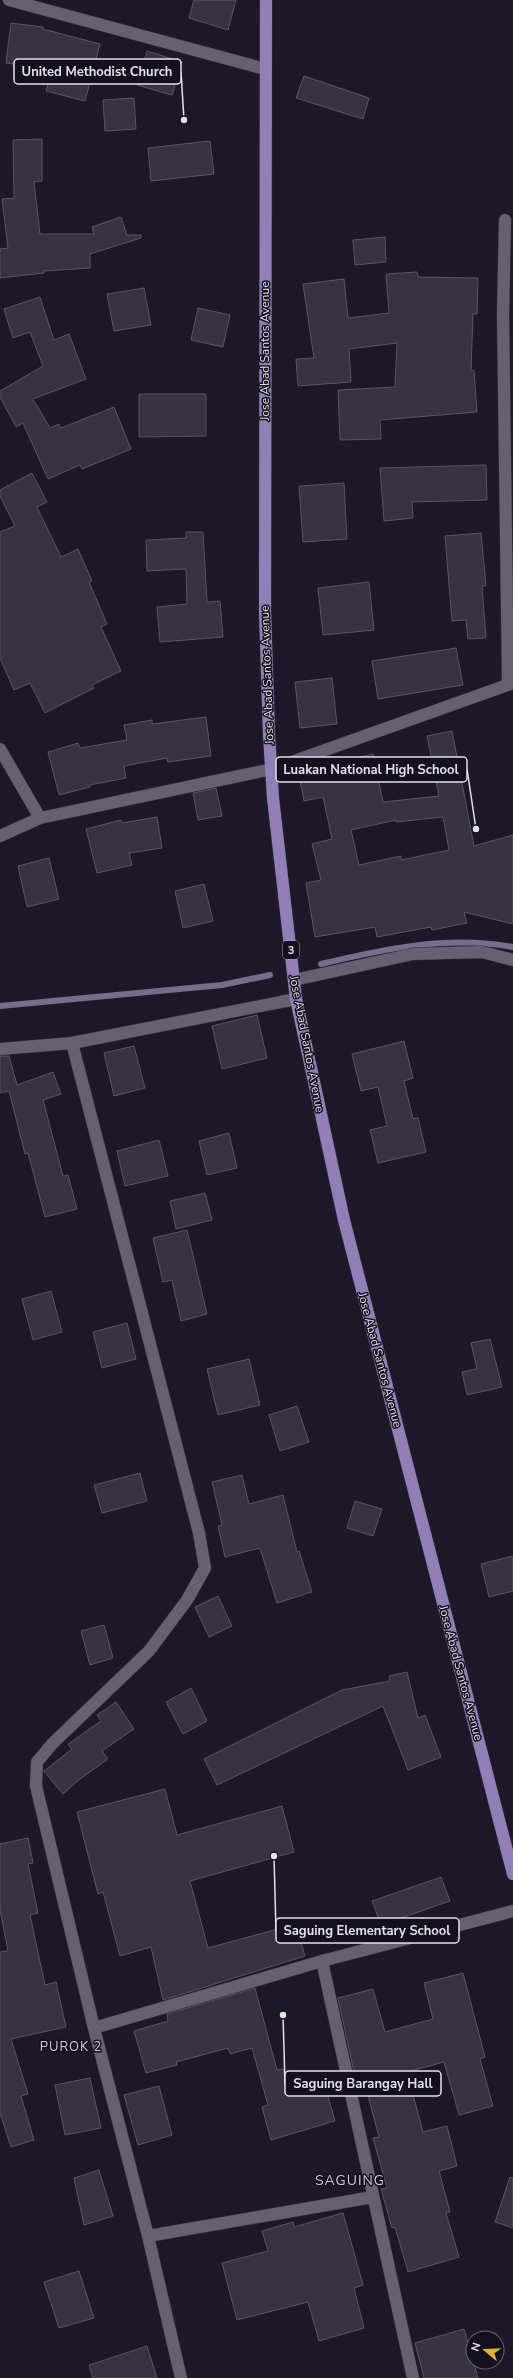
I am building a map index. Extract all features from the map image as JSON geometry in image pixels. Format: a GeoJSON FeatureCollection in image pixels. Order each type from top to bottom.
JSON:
{"type":"FeatureCollection","features":[{"type":"Feature","properties":{"kind":"highway","name":"Jose Abad Santos Avenue"},"geometry":{"type":"LineString","coordinates":[[266,0],[265,611],[272,769],[296,999],[344,1220],[513,1874]]}},
{"type":"Feature","properties":{"kind":"street"},"geometry":{"type":"LineString","coordinates":[[9,0],[265,69]]}},
{"type":"Feature","properties":{"kind":"street"},"geometry":{"type":"LineString","coordinates":[[0,836],[40,818],[272,769],[511,683],[508,314],[505,220]]}},
{"type":"Feature","properties":{"kind":"street"},"geometry":{"type":"LineString","coordinates":[[0,749],[40,818]]}},
{"type":"Feature","properties":{"kind":"street"},"geometry":{"type":"LineString","coordinates":[[294,980],[413,954],[482,952],[513,960]]}},
{"type":"Feature","properties":{"kind":"street"},"geometry":{"type":"LineString","coordinates":[[0,1049],[72,1043],[296,999]]}},
{"type":"Feature","properties":{"kind":"street"},"geometry":{"type":"LineString","coordinates":[[72,1043],[199,1533],[205,1568],[187,1600],[149,1651],[54,1742],[37,1762],[36,1786],[94,2028],[148,2236],[181,2378]]}},
{"type":"Feature","properties":{"kind":"street"},"geometry":{"type":"LineString","coordinates":[[94,2028],[322,1961],[513,1911]]}},
{"type":"Feature","properties":{"kind":"street"},"geometry":{"type":"LineString","coordinates":[[322,1961],[413,2378]]}},
{"type":"Feature","properties":{"kind":"street"},"geometry":{"type":"LineString","coordinates":[[148,2236],[374,2197]]}},
{"type":"Feature","properties":{"kind":"building"},"geometry":{"type":"Polygon","coordinates":[[[194,0],[236,0],[228,30],[189,18],[194,0]]]}},
{"type":"Feature","properties":{"kind":"building"},"geometry":{"type":"Polygon","coordinates":[[[11,23],[43,27],[43,29],[100,44],[85,101],[46,91],[52,69],[6,63],[11,23]]]}},
{"type":"Feature","properties":{"kind":"building"},"geometry":{"type":"Polygon","coordinates":[[[147,51],[182,62],[172,95],[137,85],[147,51]]]}},
{"type":"Feature","properties":{"kind":"building"},"geometry":{"type":"Polygon","coordinates":[[[304,76],[369,98],[363,119],[296,98],[304,76]]]}},
{"type":"Feature","properties":{"kind":"building"},"geometry":{"type":"Polygon","coordinates":[[[134,98],[136,129],[105,131],[103,100],[134,98]]]}},
{"type":"Feature","properties":{"kind":"building"},"geometry":{"type":"Polygon","coordinates":[[[42,139],[42,181],[34,182],[40,234],[94,234],[92,227],[121,217],[127,235],[141,235],[141,238],[90,254],[90,268],[44,271],[44,273],[0,278],[0,249],[8,248],[2,199],[14,198],[13,140],[42,139]]]}},
{"type":"Feature","properties":{"kind":"building"},"geometry":{"type":"Polygon","coordinates":[[[210,141],[214,174],[151,181],[148,148],[210,141]]]}},
{"type":"Feature","properties":{"kind":"building"},"geometry":{"type":"Polygon","coordinates":[[[385,237],[386,262],[355,265],[353,240],[385,237]]]}},
{"type":"Feature","properties":{"kind":"building"},"geometry":{"type":"Polygon","coordinates":[[[417,272],[418,277],[478,278],[477,314],[473,314],[471,371],[474,370],[477,412],[380,420],[381,439],[340,440],[338,390],[395,387],[397,343],[349,349],[351,382],[298,386],[296,359],[314,358],[303,284],[344,279],[348,318],[389,313],[386,274],[417,272]]]}},
{"type":"Feature","properties":{"kind":"building"},"geometry":{"type":"Polygon","coordinates":[[[144,288],[151,325],[114,331],[107,294],[144,288]]]}},
{"type":"Feature","properties":{"kind":"building"},"geometry":{"type":"Polygon","coordinates":[[[40,297],[54,340],[69,334],[86,379],[33,399],[50,428],[59,424],[61,428],[114,407],[131,449],[82,469],[80,465],[48,479],[23,423],[16,427],[0,397],[0,391],[43,366],[30,332],[13,338],[4,309],[40,297]]]}},
{"type":"Feature","properties":{"kind":"building"},"geometry":{"type":"Polygon","coordinates":[[[198,308],[230,315],[223,347],[191,340],[198,308]]]}},
{"type":"Feature","properties":{"kind":"building"},"geometry":{"type":"Polygon","coordinates":[[[139,394],[206,394],[206,436],[139,437],[139,394]]]}},
{"type":"Feature","properties":{"kind":"building"},"geometry":{"type":"Polygon","coordinates":[[[486,465],[487,500],[412,502],[413,518],[384,521],[380,468],[486,465]]]}},
{"type":"Feature","properties":{"kind":"building"},"geometry":{"type":"Polygon","coordinates":[[[32,473],[47,502],[37,507],[61,557],[78,549],[92,581],[89,582],[107,624],[101,627],[121,671],[92,685],[94,688],[45,713],[30,683],[14,690],[0,658],[0,532],[15,526],[0,496],[0,490],[32,473]]]}},
{"type":"Feature","properties":{"kind":"building"},"geometry":{"type":"Polygon","coordinates":[[[344,483],[347,539],[303,542],[299,486],[344,483]]]}},
{"type":"Feature","properties":{"kind":"building"},"geometry":{"type":"Polygon","coordinates":[[[186,532],[203,532],[207,602],[220,601],[223,637],[160,642],[157,607],[187,604],[186,569],[147,571],[146,540],[186,538],[186,532]]]}},
{"type":"Feature","properties":{"kind":"building"},"geometry":{"type":"Polygon","coordinates":[[[481,533],[486,586],[482,586],[486,638],[468,639],[466,620],[452,621],[445,536],[481,533]]]}},
{"type":"Feature","properties":{"kind":"building"},"geometry":{"type":"Polygon","coordinates":[[[369,582],[374,630],[323,635],[318,588],[369,582]]]}},
{"type":"Feature","properties":{"kind":"building"},"geometry":{"type":"Polygon","coordinates":[[[456,648],[463,685],[378,699],[372,661],[456,648]]]}},
{"type":"Feature","properties":{"kind":"building"},"geometry":{"type":"Polygon","coordinates":[[[332,678],[337,724],[300,728],[295,682],[332,678]]]}},
{"type":"Feature","properties":{"kind":"building"},"geometry":{"type":"Polygon","coordinates":[[[206,717],[211,756],[168,762],[167,758],[124,766],[126,778],[90,785],[90,787],[59,795],[48,752],[78,743],[80,748],[127,740],[124,725],[152,720],[152,724],[206,717]]]}},
{"type":"Feature","properties":{"kind":"building"},"geometry":{"type":"Polygon","coordinates":[[[452,731],[474,846],[513,835],[513,924],[464,912],[467,923],[432,930],[431,927],[377,937],[375,927],[315,937],[306,883],[321,880],[312,844],[332,839],[323,797],[304,801],[298,771],[373,754],[383,802],[439,796],[427,736],[452,731]],[[443,817],[396,822],[396,820],[351,830],[359,865],[401,856],[401,860],[449,850],[443,817]]]}},
{"type":"Feature","properties":{"kind":"building"},"geometry":{"type":"Polygon","coordinates":[[[216,788],[222,816],[198,820],[193,793],[216,788]]]}},
{"type":"Feature","properties":{"kind":"building"},"geometry":{"type":"Polygon","coordinates":[[[157,817],[162,848],[129,853],[132,865],[97,873],[86,829],[121,820],[122,823],[157,817]]]}},
{"type":"Feature","properties":{"kind":"building"},"geometry":{"type":"Polygon","coordinates":[[[49,858],[59,899],[27,907],[18,866],[49,858]]]}},
{"type":"Feature","properties":{"kind":"building"},"geometry":{"type":"Polygon","coordinates":[[[204,884],[213,921],[183,928],[175,891],[204,884]]]}},
{"type":"Feature","properties":{"kind":"building"},"geometry":{"type":"Polygon","coordinates":[[[257,1015],[267,1058],[222,1069],[212,1026],[257,1015]]]}},
{"type":"Feature","properties":{"kind":"building"},"geometry":{"type":"Polygon","coordinates":[[[404,1041],[413,1078],[404,1081],[413,1119],[418,1118],[426,1152],[378,1163],[370,1130],[387,1126],[378,1087],[361,1091],[352,1054],[404,1041]]]}},
{"type":"Feature","properties":{"kind":"building"},"geometry":{"type":"Polygon","coordinates":[[[134,1046],[145,1088],[114,1096],[104,1053],[134,1046]]]}},
{"type":"Feature","properties":{"kind":"building"},"geometry":{"type":"Polygon","coordinates":[[[0,1056],[9,1056],[17,1085],[53,1072],[61,1094],[43,1100],[63,1176],[68,1175],[77,1209],[45,1217],[28,1153],[25,1154],[9,1091],[0,1093],[0,1056]]]}},
{"type":"Feature","properties":{"kind":"building"},"geometry":{"type":"Polygon","coordinates":[[[229,1133],[237,1168],[207,1175],[199,1141],[229,1133]]]}},
{"type":"Feature","properties":{"kind":"building"},"geometry":{"type":"Polygon","coordinates":[[[159,1140],[168,1176],[125,1186],[117,1151],[159,1140]]]}},
{"type":"Feature","properties":{"kind":"building"},"geometry":{"type":"Polygon","coordinates":[[[205,1193],[212,1220],[176,1229],[170,1201],[205,1193]]]}},
{"type":"Feature","properties":{"kind":"building"},"geometry":{"type":"Polygon","coordinates":[[[187,1230],[207,1314],[181,1321],[172,1280],[163,1282],[153,1238],[187,1230]]]}},
{"type":"Feature","properties":{"kind":"building"},"geometry":{"type":"Polygon","coordinates":[[[51,1291],[62,1332],[33,1340],[22,1299],[51,1291]]]}},
{"type":"Feature","properties":{"kind":"building"},"geometry":{"type":"Polygon","coordinates":[[[127,1323],[136,1359],[102,1368],[93,1332],[127,1323]]]}},
{"type":"Feature","properties":{"kind":"building"},"geometry":{"type":"Polygon","coordinates":[[[490,1339],[502,1387],[467,1395],[462,1372],[477,1369],[471,1343],[490,1339]]]}},
{"type":"Feature","properties":{"kind":"building"},"geometry":{"type":"Polygon","coordinates":[[[249,1359],[260,1405],[218,1415],[207,1369],[249,1359]]]}},
{"type":"Feature","properties":{"kind":"building"},"geometry":{"type":"Polygon","coordinates":[[[297,1406],[309,1442],[280,1451],[269,1415],[297,1406]]]}},
{"type":"Feature","properties":{"kind":"building"},"geometry":{"type":"Polygon","coordinates":[[[140,1473],[147,1501],[102,1513],[94,1485],[140,1473]]]}},
{"type":"Feature","properties":{"kind":"building"},"geometry":{"type":"Polygon","coordinates":[[[242,1475],[249,1504],[283,1495],[297,1552],[299,1551],[312,1592],[277,1603],[260,1548],[225,1557],[218,1526],[222,1525],[212,1482],[242,1475]]]}},
{"type":"Feature","properties":{"kind":"building"},"geometry":{"type":"Polygon","coordinates":[[[355,1501],[382,1509],[373,1536],[347,1528],[355,1501]]]}},
{"type":"Feature","properties":{"kind":"building"},"geometry":{"type":"Polygon","coordinates":[[[513,1556],[513,1591],[489,1597],[481,1564],[513,1556]]]}},
{"type":"Feature","properties":{"kind":"building"},"geometry":{"type":"Polygon","coordinates":[[[218,1596],[232,1626],[209,1637],[195,1607],[218,1596]]]}},
{"type":"Feature","properties":{"kind":"building"},"geometry":{"type":"Polygon","coordinates":[[[104,1625],[113,1658],[90,1665],[81,1631],[104,1625]]]}},
{"type":"Feature","properties":{"kind":"building"},"geometry":{"type":"Polygon","coordinates":[[[407,1672],[418,1718],[425,1715],[441,1757],[408,1770],[383,1706],[217,1785],[204,1759],[342,1690],[390,1681],[389,1676],[407,1672]]]}},
{"type":"Feature","properties":{"kind":"building"},"geometry":{"type":"Polygon","coordinates":[[[191,1688],[207,1721],[183,1734],[166,1702],[191,1688]]]}},
{"type":"Feature","properties":{"kind":"building"},"geometry":{"type":"Polygon","coordinates":[[[116,1702],[134,1729],[102,1751],[108,1759],[80,1779],[63,1794],[44,1771],[72,1749],[68,1744],[101,1721],[97,1715],[116,1702]]]}},
{"type":"Feature","properties":{"kind":"building"},"geometry":{"type":"Polygon","coordinates":[[[165,1789],[177,1835],[282,1806],[294,1852],[190,1881],[208,1948],[296,1924],[305,1956],[163,2000],[151,1947],[120,1956],[103,1892],[98,1894],[77,1812],[165,1789]]]}},
{"type":"Feature","properties":{"kind":"building"},"geometry":{"type":"Polygon","coordinates":[[[28,1838],[33,1863],[28,1864],[38,1913],[30,1915],[45,1985],[56,1982],[66,2027],[11,2039],[28,2094],[21,2096],[34,2140],[11,2147],[0,2113],[0,1952],[8,1951],[0,1910],[0,1844],[28,1838]]]}},
{"type":"Feature","properties":{"kind":"building"},"geometry":{"type":"Polygon","coordinates":[[[441,1877],[450,1901],[381,1925],[372,1901],[441,1877]]]}},
{"type":"Feature","properties":{"kind":"building"},"geometry":{"type":"Polygon","coordinates":[[[463,1973],[485,2057],[480,2059],[493,2106],[459,2115],[444,2062],[407,2072],[423,2132],[447,2126],[457,2166],[439,2171],[450,2212],[446,2213],[459,2257],[408,2272],[395,2227],[392,2228],[381,2189],[387,2188],[373,2138],[379,2137],[365,2084],[357,2086],[338,1998],[373,1989],[385,2032],[433,2019],[424,1983],[463,1973]]]}},
{"type":"Feature","properties":{"kind":"building"},"geometry":{"type":"Polygon","coordinates":[[[255,1988],[277,2070],[283,2069],[290,2096],[325,2086],[335,2121],[271,2140],[262,2107],[268,2105],[252,2048],[230,2054],[228,2048],[176,2062],[177,2065],[146,2073],[134,2031],[168,2021],[167,2014],[255,1988]]]}},
{"type":"Feature","properties":{"kind":"building"},"geometry":{"type":"Polygon","coordinates":[[[90,2078],[101,2128],[65,2135],[55,2085],[90,2078]]]}},
{"type":"Feature","properties":{"kind":"building"},"geometry":{"type":"Polygon","coordinates":[[[159,2086],[172,2135],[138,2145],[124,2095],[159,2086]]]}},
{"type":"Feature","properties":{"kind":"building"},"geometry":{"type":"Polygon","coordinates":[[[99,2170],[113,2216],[84,2225],[74,2178],[99,2170]]]}},
{"type":"Feature","properties":{"kind":"building"},"geometry":{"type":"Polygon","coordinates":[[[510,2177],[513,2178],[513,2228],[495,2222],[510,2177]]]}},
{"type":"Feature","properties":{"kind":"building"},"geometry":{"type":"Polygon","coordinates":[[[343,2213],[363,2285],[354,2288],[364,2328],[319,2341],[308,2302],[237,2320],[222,2263],[268,2251],[262,2231],[293,2222],[294,2227],[343,2213]]]}},
{"type":"Feature","properties":{"kind":"building"},"geometry":{"type":"Polygon","coordinates":[[[79,2271],[94,2318],[59,2328],[44,2282],[79,2271]]]}},
{"type":"Feature","properties":{"kind":"building"},"geometry":{"type":"Polygon","coordinates":[[[464,2329],[465,2370],[476,2370],[478,2378],[424,2378],[415,2343],[464,2329]]]}},
{"type":"Feature","properties":{"kind":"building"},"geometry":{"type":"Polygon","coordinates":[[[147,2346],[157,2378],[93,2378],[89,2365],[147,2346]]]}},
{"type":"Feature","properties":{"kind":"waterway"},"geometry":{"type":"LineString","coordinates":[[321,964],[368,953],[416,945],[464,942],[513,947]]}},
{"type":"Feature","properties":{"kind":"waterway"},"geometry":{"type":"LineString","coordinates":[[0,1006],[222,985],[270,975]]}},
{"type":"Feature","properties":{"kind":"place","name":"United Methodist Church"},"geometry":{"type":"Point","coordinates":[184,120]}},
{"type":"Feature","properties":{"kind":"place","name":"Luakan National High School"},"geometry":{"type":"Point","coordinates":[476,829]}},
{"type":"Feature","properties":{"kind":"place","name":"Saguing Elementary School"},"geometry":{"type":"Point","coordinates":[274,1856]}},
{"type":"Feature","properties":{"kind":"place","name":"Saguing Barangay Hall"},"geometry":{"type":"Point","coordinates":[283,2015]}},
{"type":"Feature","properties":{"kind":"district","name":"PUROK 2"},"geometry":{"type":"Point","coordinates":[71,2047]}},
{"type":"Feature","properties":{"kind":"district","name":"SAGUING"},"geometry":{"type":"Point","coordinates":[350,2180]}}]}
